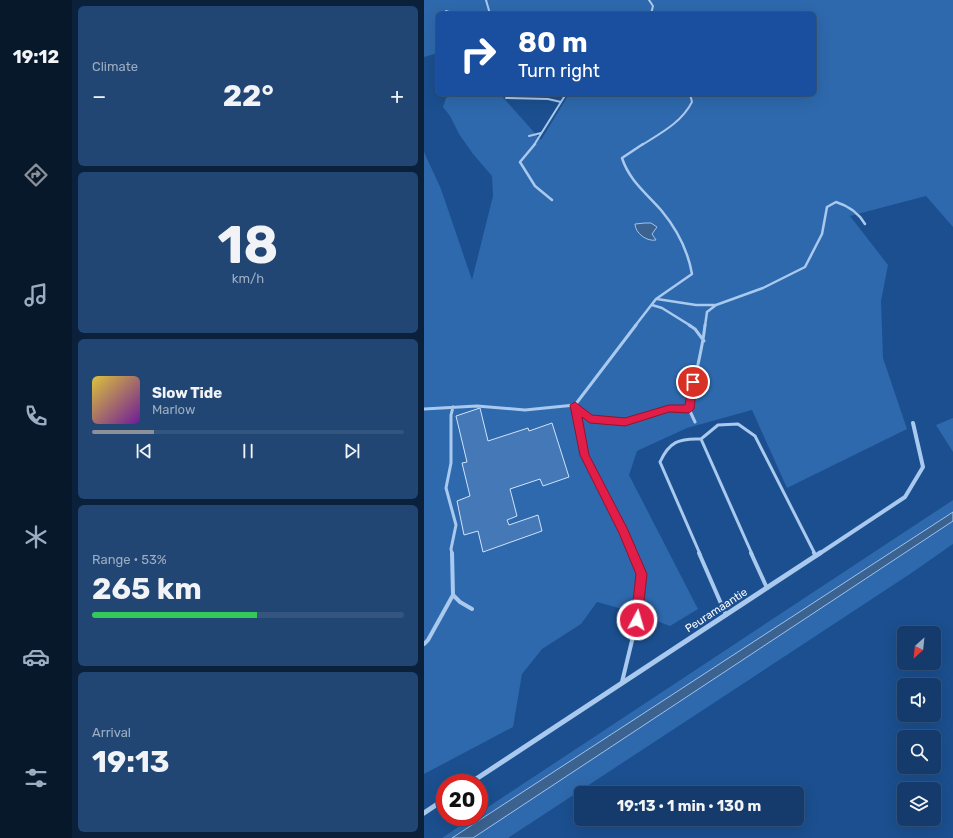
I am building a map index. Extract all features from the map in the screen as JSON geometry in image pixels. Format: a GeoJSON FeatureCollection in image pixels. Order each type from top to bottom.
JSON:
{"type":"FeatureCollection","features":[{"type":"Feature","properties":{"kind":"street","name":"Peuramaantie"},"geometry":{"type":"LineString","coordinates":[[484,774],[905,497],[923,467],[913,423]]}},
{"type":"Feature","properties":{"kind":"street"},"geometry":{"type":"LineString","coordinates":[[424,813],[436,805]]}},
{"type":"Feature","properties":{"kind":"lane"},"geometry":{"type":"LineString","coordinates":[[486,0],[489,12]]}},
{"type":"Feature","properties":{"kind":"lane"},"geometry":{"type":"LineString","coordinates":[[649,0],[653,6],[652,12]]}},
{"type":"Feature","properties":{"kind":"lane"},"geometry":{"type":"LineString","coordinates":[[552,200],[535,186],[520,162],[534,147],[541,133],[565,96]]}},
{"type":"Feature","properties":{"kind":"lane"},"geometry":{"type":"LineString","coordinates":[[424,409],[477,406],[525,410],[575,405],[656,299],[692,274],[691,263],[670,222],[628,174],[622,158],[679,121],[687,112],[692,102],[690,96]]}},
{"type":"Feature","properties":{"kind":"lane"},"geometry":{"type":"LineString","coordinates":[[506,98],[518,100],[548,98],[561,102]]}},
{"type":"Feature","properties":{"kind":"lane"},"geometry":{"type":"LineString","coordinates":[[529,136],[541,133]]}},
{"type":"Feature","properties":{"kind":"lane"},"geometry":{"type":"LineString","coordinates":[[695,422],[689,409],[693,382],[704,341],[707,312],[716,305],[763,288],[805,267],[822,234],[827,207],[836,202],[847,204],[859,214],[865,224]]}},
{"type":"Feature","properties":{"kind":"lane"},"geometry":{"type":"LineString","coordinates":[[656,299],[696,305],[716,305]]}},
{"type":"Feature","properties":{"kind":"lane"},"geometry":{"type":"LineString","coordinates":[[652,305],[662,308],[695,329],[704,341]]}},
{"type":"Feature","properties":{"kind":"lane"},"geometry":{"type":"LineString","coordinates":[[575,405],[590,419],[625,422],[669,408],[689,409]]}},
{"type":"Feature","properties":{"kind":"lane"},"geometry":{"type":"LineString","coordinates":[[575,405],[584,455],[623,531],[641,574],[637,620],[621,684]]}},
{"type":"Feature","properties":{"kind":"lane"},"geometry":{"type":"LineString","coordinates":[[424,644],[428,640],[453,595],[453,562],[451,549],[456,525],[446,488],[451,464],[451,415],[453,407]]}},
{"type":"Feature","properties":{"kind":"lane"},"geometry":{"type":"LineString","coordinates":[[726,615],[660,462],[664,452],[677,440],[689,438],[701,439],[718,425],[738,424],[755,436],[816,556]]}},
{"type":"Feature","properties":{"kind":"lane"},"geometry":{"type":"LineString","coordinates":[[701,439],[767,588]]}},
{"type":"Feature","properties":{"kind":"lane"},"geometry":{"type":"LineString","coordinates":[[453,595],[460,602],[472,609]]}},
{"type":"Feature","properties":{"kind":"shaded area"},"geometry":{"type":"Polygon","coordinates":[[[424,0],[953,0],[953,227],[926,196],[850,216],[888,265],[881,301],[883,358],[907,429],[787,488],[752,410],[687,428],[637,451],[629,475],[698,609],[670,626],[633,612],[597,602],[581,624],[542,649],[522,674],[513,727],[424,774],[424,152],[441,189],[472,280],[493,196],[492,176],[473,154],[443,107],[446,98],[448,96],[502,96],[541,140],[568,96],[816,96],[816,12],[436,12],[436,54],[424,57],[424,0]]]}},
{"type":"Feature","properties":{"kind":"shaded area"},"geometry":{"type":"Polygon","coordinates":[[[651,223],[657,227],[652,234],[656,240],[649,240],[637,231],[635,224],[651,223]]]}},
{"type":"Feature","properties":{"kind":"shaded area"},"geometry":{"type":"Polygon","coordinates":[[[953,418],[953,452],[936,425],[953,418]]]}},
{"type":"Feature","properties":{"kind":"shaded area"},"geometry":{"type":"Polygon","coordinates":[[[953,500],[953,512],[488,815],[488,807],[953,500]]]}},
{"type":"Feature","properties":{"kind":"shaded area"},"geometry":{"type":"Polygon","coordinates":[[[953,512],[953,521],[473,838],[452,838],[470,826],[488,826],[488,815],[953,512]]]}},
{"type":"Feature","properties":{"kind":"shaded area"},"geometry":{"type":"Polygon","coordinates":[[[953,521],[953,544],[910,574],[587,786],[574,786],[574,795],[508,838],[473,838],[953,521]]]}},
{"type":"Feature","properties":{"kind":"shaded area"},"geometry":{"type":"Polygon","coordinates":[[[460,826],[470,826],[452,838],[442,838],[460,826]]]}},
{"type":"Feature","properties":{"kind":"building"},"geometry":{"type":"Polygon","coordinates":[[[480,408],[488,441],[528,428],[529,431],[552,423],[569,477],[543,486],[540,479],[510,489],[517,516],[507,520],[509,525],[538,515],[542,531],[483,552],[478,531],[464,535],[457,501],[470,496],[462,463],[467,462],[456,416],[480,408]]]}},
{"type":"Feature","properties":{"kind":"route"},"geometry":{"type":"LineString","coordinates":[[637,620],[641,574],[623,531],[584,455],[575,405],[590,419],[625,422],[669,408],[689,409],[693,382]]}}]}
